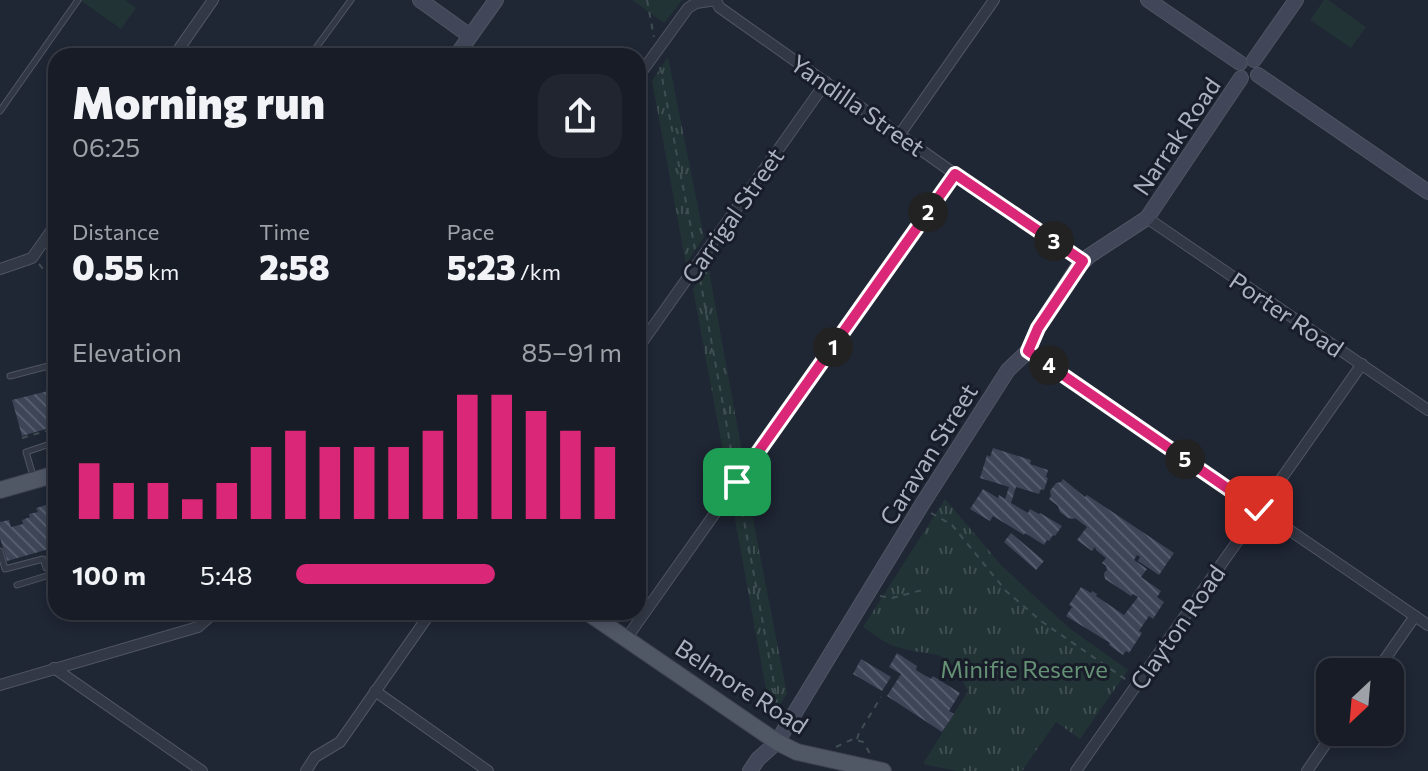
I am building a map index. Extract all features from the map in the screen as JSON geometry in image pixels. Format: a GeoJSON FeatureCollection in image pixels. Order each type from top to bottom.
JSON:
{"type":"FeatureCollection","features":[{"type":"Feature","properties":{"kind":"main road"},"geometry":{"type":"LineString","coordinates":[[0,490],[48,476]]}},
{"type":"Feature","properties":{"kind":"main road","name":"Belmore Road"},"geometry":{"type":"LineString","coordinates":[[599,620],[777,742],[797,752],[883,771]]}},
{"type":"Feature","properties":{"kind":"street"},"geometry":{"type":"LineString","coordinates":[[180,48],[213,0]]}},
{"type":"Feature","properties":{"kind":"street"},"geometry":{"type":"LineString","coordinates":[[420,0],[470,36]]}},
{"type":"Feature","properties":{"kind":"street"},"geometry":{"type":"LineString","coordinates":[[462,48],[496,0]]}},
{"type":"Feature","properties":{"kind":"street"},"geometry":{"type":"LineString","coordinates":[[646,66],[688,8],[696,3],[716,0]]}},
{"type":"Feature","properties":{"kind":"street","name":"Yandilla Street"},"geometry":{"type":"LineString","coordinates":[[716,0],[726,12],[1083,261]]}},
{"type":"Feature","properties":{"kind":"street"},"geometry":{"type":"LineString","coordinates":[[900,134],[994,0]]}},
{"type":"Feature","properties":{"kind":"street"},"geometry":{"type":"LineString","coordinates":[[1148,0],[1250,66],[1428,192]]}},
{"type":"Feature","properties":{"kind":"street"},"geometry":{"type":"LineString","coordinates":[[1250,66],[1296,0]]}},
{"type":"Feature","properties":{"kind":"street","name":"Narrak Road"},"geometry":{"type":"LineString","coordinates":[[1147,218],[1241,78],[1250,81],[1250,66]]}},
{"type":"Feature","properties":{"kind":"street","name":"Carrigal Street"},"geometry":{"type":"LineString","coordinates":[[646,337],[826,82]]}},
{"type":"Feature","properties":{"kind":"street"},"geometry":{"type":"LineString","coordinates":[[646,611],[955,174]]}},
{"type":"Feature","properties":{"kind":"street","name":"Caravan Street"},"geometry":{"type":"LineString","coordinates":[[750,771],[777,742],[921,506],[1008,370],[1028,351],[1038,328],[1083,261],[1147,218]]}},
{"type":"Feature","properties":{"kind":"street","name":"Porter Road"},"geometry":{"type":"LineString","coordinates":[[1147,218],[1428,410]]}},
{"type":"Feature","properties":{"kind":"street"},"geometry":{"type":"LineString","coordinates":[[0,269],[32,258],[48,235]]}},
{"type":"Feature","properties":{"kind":"street"},"geometry":{"type":"LineString","coordinates":[[1028,351],[1428,625]]}},
{"type":"Feature","properties":{"kind":"street","name":"Clayton Road"},"geometry":{"type":"LineString","coordinates":[[1076,771],[1362,364]]}},
{"type":"Feature","properties":{"kind":"street"},"geometry":{"type":"LineString","coordinates":[[1386,658],[1415,616]]}},
{"type":"Feature","properties":{"kind":"street"},"geometry":{"type":"LineString","coordinates":[[0,685],[198,627],[206,620]]}},
{"type":"Feature","properties":{"kind":"street"},"geometry":{"type":"LineString","coordinates":[[306,771],[315,757],[340,742],[425,620]]}},
{"type":"Feature","properties":{"kind":"street"},"geometry":{"type":"LineString","coordinates":[[626,639],[639,620]]}},
{"type":"Feature","properties":{"kind":"street"},"geometry":{"type":"LineString","coordinates":[[54,668],[202,771]]}},
{"type":"Feature","properties":{"kind":"street"},"geometry":{"type":"LineString","coordinates":[[375,691],[488,771]]}},
{"type":"Feature","properties":{"kind":"street"},"geometry":{"type":"LineString","coordinates":[[1307,771],[1324,746]]}},
{"type":"Feature","properties":{"kind":"lane"},"geometry":{"type":"LineString","coordinates":[[0,111],[78,0]]}},
{"type":"Feature","properties":{"kind":"lane"},"geometry":{"type":"LineString","coordinates":[[316,48],[351,0]]}},
{"type":"Feature","properties":{"kind":"lane"},"geometry":{"type":"LineString","coordinates":[[10,376],[48,366]]}},
{"type":"Feature","properties":{"kind":"lane"},"geometry":{"type":"LineString","coordinates":[[34,480],[26,452],[48,445]]}},
{"type":"Feature","properties":{"kind":"lane"},"geometry":{"type":"LineString","coordinates":[[0,551],[5,569],[43,559],[46,568]]}},
{"type":"Feature","properties":{"kind":"lane"},"geometry":{"type":"LineString","coordinates":[[17,585],[48,575]]}},
{"type":"Feature","properties":{"kind":"path"},"geometry":{"type":"LineString","coordinates":[[647,0],[777,700],[774,722]]}},
{"type":"Feature","properties":{"kind":"path"},"geometry":{"type":"LineString","coordinates":[[32,258],[48,276]]}},
{"type":"Feature","properties":{"kind":"path"},"geometry":{"type":"LineString","coordinates":[[22,438],[48,430]]}},
{"type":"Feature","properties":{"kind":"path"},"geometry":{"type":"LineString","coordinates":[[921,506],[952,525],[1006,591],[1041,621],[1136,686]]}},
{"type":"Feature","properties":{"kind":"path"},"geometry":{"type":"LineString","coordinates":[[867,594],[892,598],[926,589]]}},
{"type":"Feature","properties":{"kind":"path"},"geometry":{"type":"LineString","coordinates":[[863,742],[857,740],[859,733],[881,697]]}},
{"type":"Feature","properties":{"kind":"green space"},"geometry":{"type":"Polygon","coordinates":[[[80,0],[125,0],[136,8],[121,29],[80,0]]]}},
{"type":"Feature","properties":{"kind":"green space"},"geometry":{"type":"Polygon","coordinates":[[[632,0],[682,0],[664,23],[632,0]]]}},
{"type":"Feature","properties":{"kind":"green space"},"geometry":{"type":"Polygon","coordinates":[[[1324,0],[1366,27],[1351,48],[1310,20],[1324,0]]]}},
{"type":"Feature","properties":{"kind":"green space"},"geometry":{"type":"Polygon","coordinates":[[[668,57],[704,237],[686,264],[652,81],[668,57]]]}},
{"type":"Feature","properties":{"kind":"green space"},"geometry":{"type":"Polygon","coordinates":[[[708,265],[743,457],[728,478],[693,289],[708,265]]]}},
{"type":"Feature","properties":{"kind":"green space"},"geometry":{"type":"Polygon","coordinates":[[[746,483],[787,694],[771,717],[732,503],[746,483]]]}},
{"type":"Feature","properties":{"kind":"green space","name":"Minifie Reserve"},"geometry":{"type":"Polygon","coordinates":[[[945,499],[1001,565],[1069,628],[1128,670],[1080,739],[1056,722],[1022,771],[957,771],[923,764],[968,691],[947,660],[893,646],[863,627],[945,499]]]}},
{"type":"Feature","properties":{"kind":"building"},"geometry":{"type":"Polygon","coordinates":[[[48,391],[48,428],[22,436],[12,400],[48,391]]]}},
{"type":"Feature","properties":{"kind":"building"},"geometry":{"type":"Polygon","coordinates":[[[993,448],[1031,460],[1030,464],[1048,470],[1044,490],[1041,489],[1039,494],[1016,487],[1011,503],[1028,513],[1030,509],[1040,513],[1062,526],[1044,545],[993,516],[990,521],[970,509],[983,489],[1005,499],[1009,487],[980,478],[987,455],[990,457],[993,448]]]}},
{"type":"Feature","properties":{"kind":"building"},"geometry":{"type":"Polygon","coordinates":[[[1063,479],[1085,497],[1087,495],[1174,553],[1159,575],[1138,561],[1140,557],[1137,555],[1134,560],[1147,569],[1141,577],[1161,591],[1157,597],[1164,602],[1153,619],[1149,616],[1129,653],[1126,651],[1123,655],[1110,643],[1066,616],[1081,587],[1097,594],[1124,615],[1138,597],[1131,596],[1105,579],[1107,570],[1102,563],[1106,558],[1095,547],[1092,551],[1077,540],[1087,527],[1075,518],[1068,518],[1049,499],[1050,491],[1063,479]]]}},
{"type":"Feature","properties":{"kind":"building"},"geometry":{"type":"Polygon","coordinates":[[[48,504],[48,549],[7,561],[0,538],[0,522],[9,520],[11,527],[23,524],[22,520],[30,517],[29,514],[38,512],[36,508],[48,504]]]}},
{"type":"Feature","properties":{"kind":"building"},"geometry":{"type":"Polygon","coordinates":[[[1011,533],[1044,561],[1036,570],[1004,542],[1011,533]]]}},
{"type":"Feature","properties":{"kind":"building"},"geometry":{"type":"Polygon","coordinates":[[[897,653],[917,666],[916,670],[931,679],[933,676],[960,693],[949,711],[954,714],[942,732],[887,696],[901,674],[889,667],[897,653]]]}},
{"type":"Feature","properties":{"kind":"building"},"geometry":{"type":"Polygon","coordinates":[[[861,659],[891,677],[882,691],[853,674],[861,659]]]}},
{"type":"Feature","properties":{"kind":"route"},"geometry":{"type":"LineString","coordinates":[[737,482],[955,174],[1083,261],[1038,328],[1028,351],[1259,510]]}}]}
